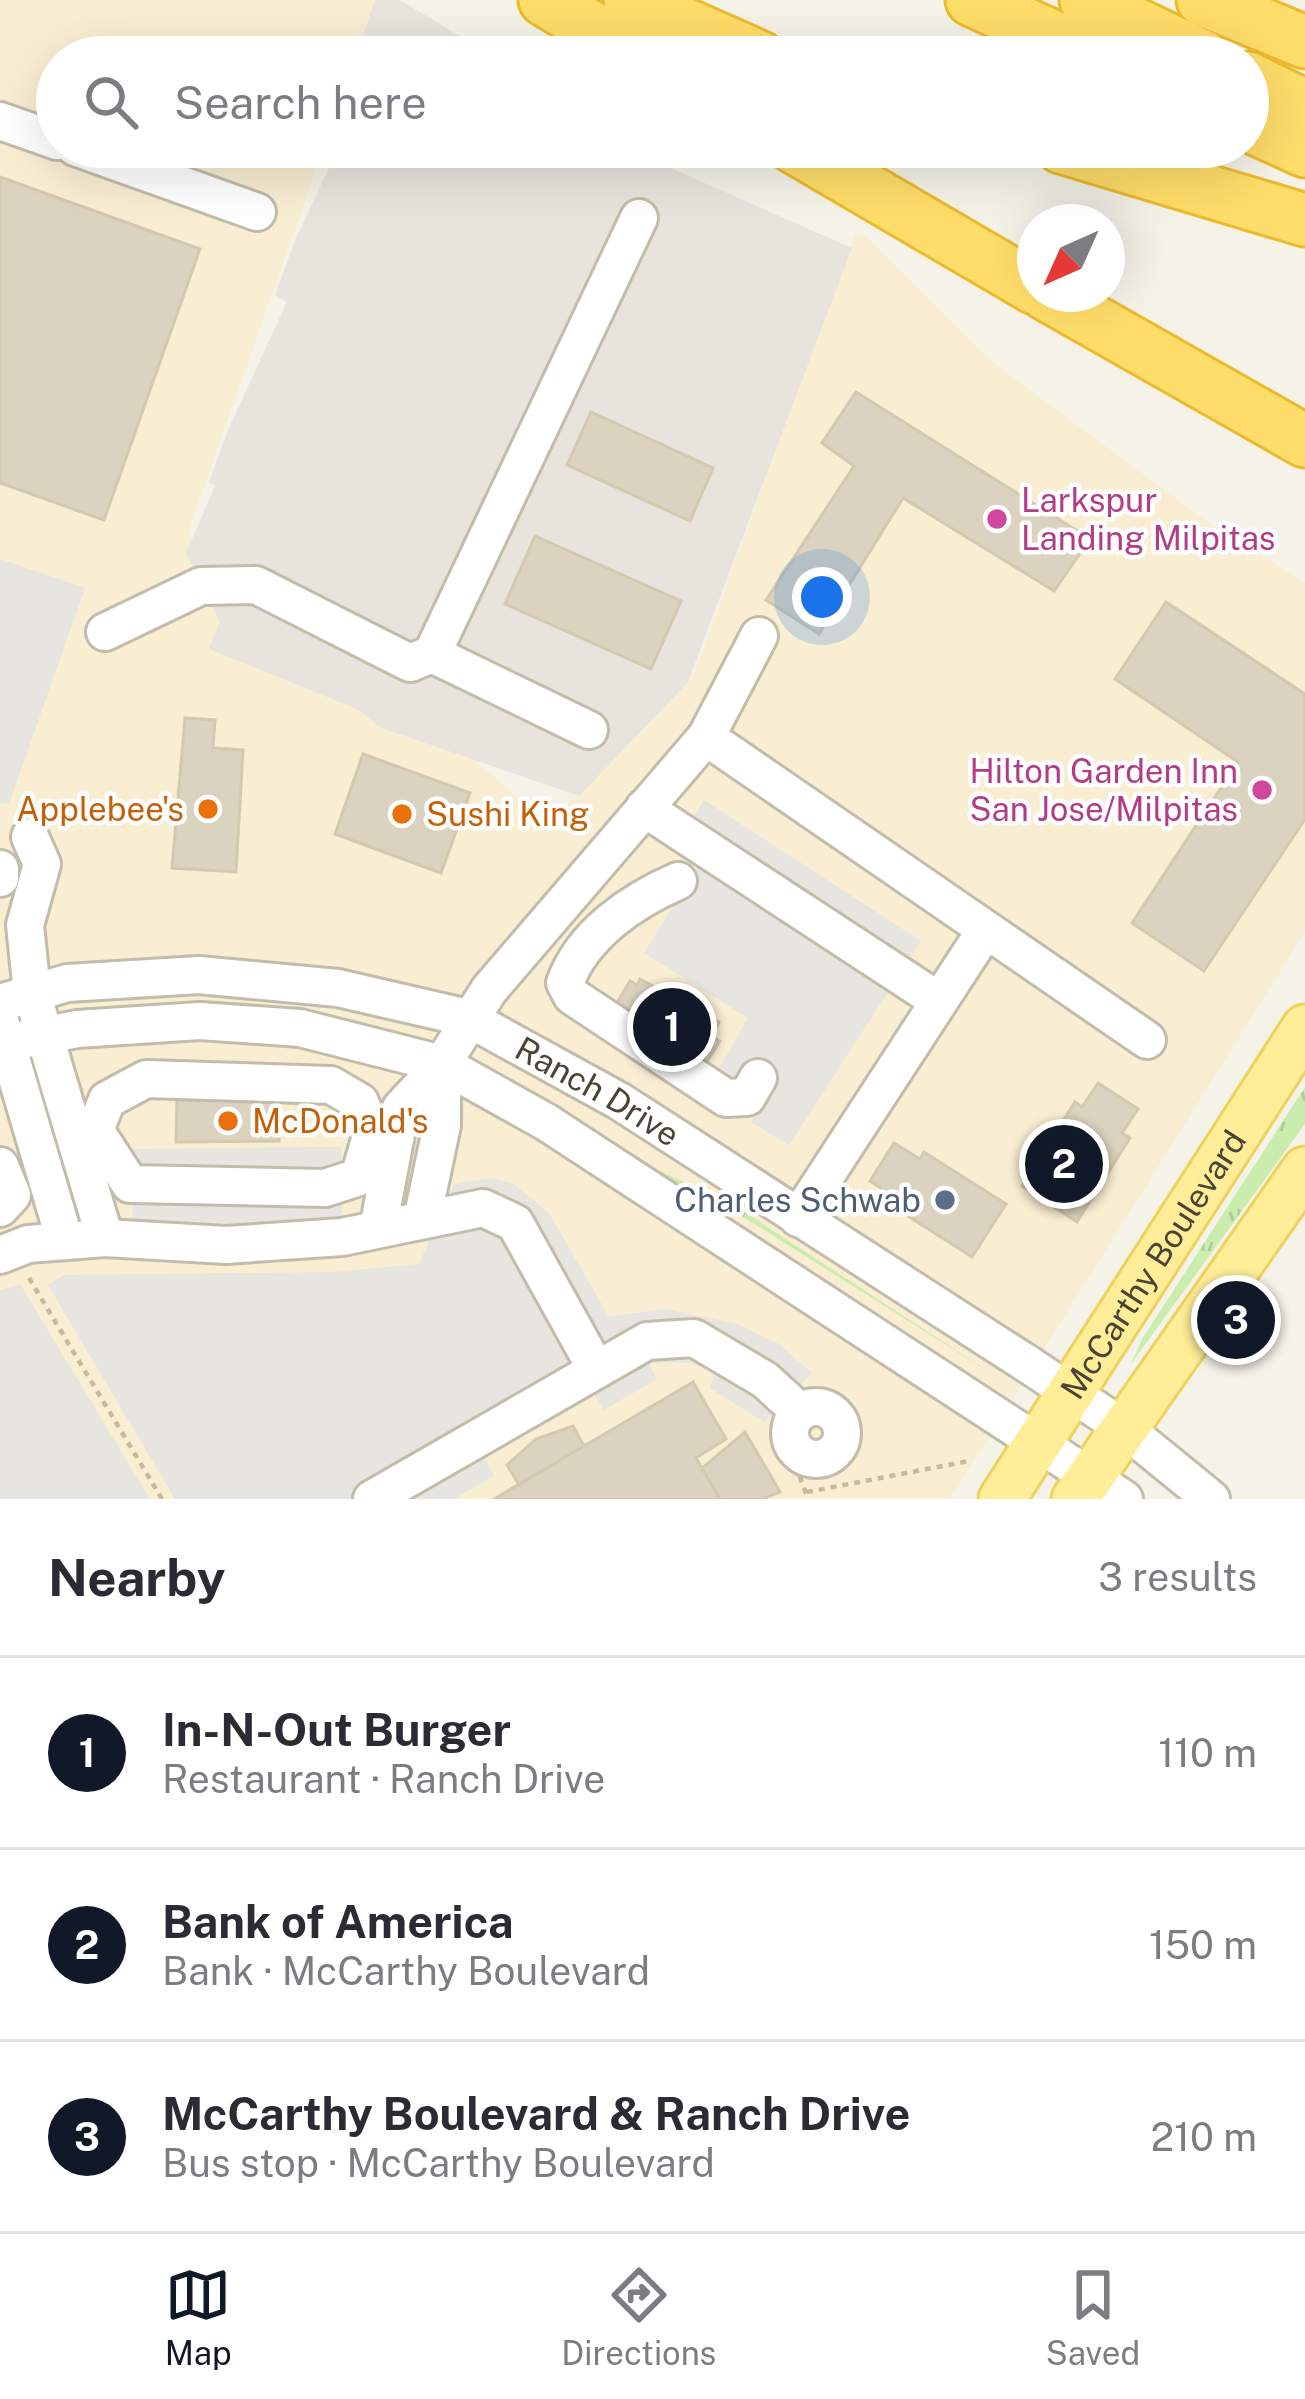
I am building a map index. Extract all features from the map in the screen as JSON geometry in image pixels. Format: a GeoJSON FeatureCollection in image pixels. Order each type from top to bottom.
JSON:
{"type":"FeatureCollection","features":[{"type":"Feature","properties":{"kind":"highway"},"geometry":{"type":"LineString","coordinates":[[544,0],[605,36]]}},
{"type":"Feature","properties":{"kind":"highway"},"geometry":{"type":"LineString","coordinates":[[630,0],[711,36]]}},
{"type":"Feature","properties":{"kind":"highway"},"geometry":{"type":"LineString","coordinates":[[972,0],[1052,36]]}},
{"type":"Feature","properties":{"kind":"highway"},"geometry":{"type":"LineString","coordinates":[[1086,0],[1161,36]]}},
{"type":"Feature","properties":{"kind":"highway"},"geometry":{"type":"LineString","coordinates":[[1261,0],[1305,30]]}},
{"type":"Feature","properties":{"kind":"highway"},"geometry":{"type":"LineString","coordinates":[[1205,1],[1305,42]]}},
{"type":"Feature","properties":{"kind":"highway"},"geometry":{"type":"LineString","coordinates":[[1269,88],[1305,106]]}},
{"type":"Feature","properties":{"kind":"highway"},"geometry":{"type":"LineString","coordinates":[[1269,135],[1305,151]]}},
{"type":"Feature","properties":{"kind":"highway"},"geometry":{"type":"LineString","coordinates":[[830,168],[1017,277]]}},
{"type":"Feature","properties":{"kind":"highway"},"geometry":{"type":"LineString","coordinates":[[1131,168],[1305,220]]}},
{"type":"Feature","properties":{"kind":"highway"},"geometry":{"type":"LineString","coordinates":[[1078,312],[1305,441]]}},
{"type":"Feature","properties":{"kind":"main road","name":"McCarthy Boulevard"},"geometry":{"type":"LineString","coordinates":[[1002,1499],[1305,1028]]}},
{"type":"Feature","properties":{"kind":"main road","name":"McCarthy Boulevard"},"geometry":{"type":"LineString","coordinates":[[1097,1491],[1124,1428],[1305,1169]]}},
{"type":"Feature","properties":{"kind":"street"},"geometry":{"type":"LineString","coordinates":[[0,121],[36,134]]}},
{"type":"Feature","properties":{"kind":"street"},"geometry":{"type":"LineString","coordinates":[[133,168],[257,212]]}},
{"type":"Feature","properties":{"kind":"street"},"geometry":{"type":"LineString","coordinates":[[105,632],[200,586],[256,585],[410,663],[432,654],[639,218]]}},
{"type":"Feature","properties":{"kind":"street"},"geometry":{"type":"LineString","coordinates":[[378,1229],[401,1108],[442,1064],[468,1018],[706,737],[759,636]]}},
{"type":"Feature","properties":{"kind":"street"},"geometry":{"type":"LineString","coordinates":[[432,654],[590,730]]}},
{"type":"Feature","properties":{"kind":"street"},"geometry":{"type":"LineString","coordinates":[[706,737],[1147,1040]]}},
{"type":"Feature","properties":{"kind":"street"},"geometry":{"type":"LineString","coordinates":[[644,808],[939,1000]]}},
{"type":"Feature","properties":{"kind":"street"},"geometry":{"type":"LineString","coordinates":[[30,837],[42,863],[25,926],[16,998],[47,1037],[72,1140],[105,1238]]}},
{"type":"Feature","properties":{"kind":"street"},"geometry":{"type":"LineString","coordinates":[[0,869],[0,878]]}},
{"type":"Feature","properties":{"kind":"street"},"geometry":{"type":"LineString","coordinates":[[678,881],[631,902],[571,967],[565,983],[572,996],[726,1098],[747,1097],[758,1078]]}},
{"type":"Feature","properties":{"kind":"street"},"geometry":{"type":"LineString","coordinates":[[798,1218],[985,931]]}},
{"type":"Feature","properties":{"kind":"street","name":"Ranch Drive"},"geometry":{"type":"LineString","coordinates":[[16,998],[134,976],[267,978],[403,1000],[468,1018],[619,1100],[1124,1428],[1211,1499]]}},
{"type":"Feature","properties":{"kind":"street","name":"Ranch Drive"},"geometry":{"type":"LineString","coordinates":[[2,1037],[47,1037],[138,1023],[267,1025],[344,1036],[442,1064],[546,1122],[1038,1442],[1097,1491]]}},
{"type":"Feature","properties":{"kind":"street"},"geometry":{"type":"LineString","coordinates":[[2,1037],[65,1241]]}},
{"type":"Feature","properties":{"kind":"street"},"geometry":{"type":"LineString","coordinates":[[422,1220],[442,1125],[442,1064]]}},
{"type":"Feature","properties":{"kind":"street"},"geometry":{"type":"LineString","coordinates":[[146,1079],[331,1085],[360,1102],[372,1133],[359,1178],[336,1187],[178,1186],[130,1184],[95,1130],[106,1100],[146,1079]]}},
{"type":"Feature","properties":{"kind":"street"},"geometry":{"type":"LineString","coordinates":[[0,1166],[13,1195],[0,1208]]}},
{"type":"Feature","properties":{"kind":"street"},"geometry":{"type":"LineString","coordinates":[[175,1242],[178,1186]]}},
{"type":"Feature","properties":{"kind":"street"},"geometry":{"type":"LineString","coordinates":[[336,1187],[342,1237]]}},
{"type":"Feature","properties":{"kind":"street"},"geometry":{"type":"LineString","coordinates":[[6,1252],[105,1238],[175,1242],[342,1237],[483,1208],[515,1223],[595,1367]]}},
{"type":"Feature","properties":{"kind":"street"},"geometry":{"type":"LineString","coordinates":[[372,1499],[647,1341],[694,1338],[764,1379],[800,1412],[827,1409],[842,1433],[828,1456],[800,1454]]}},
{"type":"Feature","properties":{"kind":"path"},"geometry":{"type":"LineString","coordinates":[[6,1252],[162,1499]]}},
{"type":"Feature","properties":{"kind":"path"},"geometry":{"type":"LineString","coordinates":[[800,1454],[798,1472],[807,1496],[969,1461]]}},
{"type":"Feature","properties":{"kind":"shaded area"},"geometry":{"type":"Polygon","coordinates":[[[0,0],[377,0],[364,36],[36,36],[36,168],[317,168],[188,532],[224,613],[458,746],[548,824],[695,672],[855,233],[866,237],[994,363],[1199,516],[1305,583],[1305,932],[950,1499],[0,1499],[0,0]]]}},
{"type":"Feature","properties":{"kind":"shaded area"},"geometry":{"type":"Polygon","coordinates":[[[375,0],[400,0],[460,36],[363,36],[375,0]]]}},
{"type":"Feature","properties":{"kind":"shaded area"},"geometry":{"type":"Polygon","coordinates":[[[329,168],[672,168],[852,248],[688,682],[579,796],[379,727],[359,710],[209,649],[220,622],[186,553],[215,486],[209,482],[228,430],[287,302],[275,295],[329,168]]]}},
{"type":"Feature","properties":{"kind":"shaded area"},"geometry":{"type":"Polygon","coordinates":[[[0,559],[85,588],[9,804],[0,803],[0,559]]]}},
{"type":"Feature","properties":{"kind":"shaded area"},"geometry":{"type":"Polygon","coordinates":[[[704,800],[921,941],[789,1145],[751,1122],[765,1099],[718,1069],[748,1018],[644,953],[716,838],[691,821],[704,800]]]}},
{"type":"Feature","properties":{"kind":"shaded area"},"geometry":{"type":"Polygon","coordinates":[[[341,1147],[342,1223],[133,1224],[132,1149],[341,1147]]]}},
{"type":"Feature","properties":{"kind":"shaded area"},"geometry":{"type":"Polygon","coordinates":[[[492,1178],[512,1183],[549,1213],[609,1317],[664,1309],[735,1323],[779,1344],[812,1373],[764,1422],[710,1388],[715,1371],[691,1363],[648,1362],[657,1379],[604,1410],[593,1393],[483,1455],[494,1476],[454,1499],[175,1499],[48,1285],[64,1275],[334,1272],[419,1264],[454,1184],[492,1178]]]}},
{"type":"Feature","properties":{"kind":"shaded area"},"geometry":{"type":"Polygon","coordinates":[[[20,1284],[150,1499],[0,1499],[0,1290],[20,1284]]]}},
{"type":"Feature","properties":{"kind":"green space"},"geometry":{"type":"Polygon","coordinates":[[[1305,1087],[1305,1124],[1131,1364],[1142,1339],[1305,1087]]]}},
{"type":"Feature","properties":{"kind":"green space"},"geometry":{"type":"Polygon","coordinates":[[[544,1099],[660,1171],[729,1202],[991,1373],[710,1196],[659,1175],[544,1099]]]}},
{"type":"Feature","properties":{"kind":"building"},"geometry":{"type":"Polygon","coordinates":[[[0,177],[200,249],[104,520],[0,483],[0,177]]]}},
{"type":"Feature","properties":{"kind":"building","name":"Larkspur Landing Milpitas"},"geometry":{"type":"Polygon","coordinates":[[[856,392],[1090,539],[1054,591],[903,498],[819,634],[766,600],[854,466],[822,443],[856,392]]]}},
{"type":"Feature","properties":{"kind":"building"},"geometry":{"type":"Polygon","coordinates":[[[591,412],[713,468],[690,521],[567,465],[591,412]]]}},
{"type":"Feature","properties":{"kind":"building"},"geometry":{"type":"Polygon","coordinates":[[[535,536],[681,601],[651,669],[505,604],[535,536]]]}},
{"type":"Feature","properties":{"kind":"building","name":"Hilton Garden Inn San Jose/Milpitas"},"geometry":{"type":"Polygon","coordinates":[[[1166,602],[1305,694],[1305,819],[1204,971],[1132,923],[1238,762],[1115,679],[1166,602]]]}},
{"type":"Feature","properties":{"kind":"building","name":"Applebee's"},"geometry":{"type":"Polygon","coordinates":[[[185,718],[215,720],[213,748],[243,750],[236,872],[172,868],[185,718]]]}},
{"type":"Feature","properties":{"kind":"building","name":"Sushi King"},"geometry":{"type":"Polygon","coordinates":[[[363,754],[470,793],[441,873],[335,834],[363,754]]]}},
{"type":"Feature","properties":{"kind":"building"},"geometry":{"type":"Polygon","coordinates":[[[640,979],[719,1022],[711,1036],[720,1041],[708,1060],[699,1054],[691,1067],[615,1006],[630,981],[637,985],[640,979]]]}},
{"type":"Feature","properties":{"kind":"building"},"geometry":{"type":"Polygon","coordinates":[[[1098,1083],[1138,1109],[1122,1133],[1130,1138],[1077,1222],[1022,1186],[1075,1102],[1082,1107],[1098,1083]]]}},
{"type":"Feature","properties":{"kind":"building","name":"McDonald's"},"geometry":{"type":"Polygon","coordinates":[[[177,1100],[279,1100],[279,1141],[176,1142],[177,1100]]]}},
{"type":"Feature","properties":{"kind":"building","name":"Charles Schwab"},"geometry":{"type":"Polygon","coordinates":[[[894,1143],[920,1159],[924,1152],[1006,1204],[972,1257],[889,1204],[893,1196],[870,1181],[894,1143]]]}},
{"type":"Feature","properties":{"kind":"building"},"geometry":{"type":"Polygon","coordinates":[[[693,1382],[726,1439],[696,1458],[720,1499],[494,1499],[693,1382]]]}},
{"type":"Feature","properties":{"kind":"building"},"geometry":{"type":"Polygon","coordinates":[[[573,1426],[584,1446],[519,1485],[507,1465],[536,1439],[573,1426]]]}},
{"type":"Feature","properties":{"kind":"building"},"geometry":{"type":"Polygon","coordinates":[[[745,1432],[780,1492],[762,1499],[720,1499],[702,1468],[745,1432]]]}},
{"type":"Feature","properties":{"kind":"place","name":"Larkspur Landing Milpitas"},"geometry":{"type":"Point","coordinates":[997,519]}},
{"type":"Feature","properties":{"kind":"place","name":"Hilton Garden Inn San Jose/Milpitas"},"geometry":{"type":"Point","coordinates":[1262,790]}},
{"type":"Feature","properties":{"kind":"place","name":"Applebee's"},"geometry":{"type":"Point","coordinates":[208,809]}},
{"type":"Feature","properties":{"kind":"place","name":"Sushi King"},"geometry":{"type":"Point","coordinates":[402,814]}},
{"type":"Feature","properties":{"kind":"place","name":"In-N-Out Burger"},"geometry":{"type":"Point","coordinates":[672,1027]}},
{"type":"Feature","properties":{"kind":"place","name":"McDonald's"},"geometry":{"type":"Point","coordinates":[228,1121]}},
{"type":"Feature","properties":{"kind":"place","name":"Bank of America"},"geometry":{"type":"Point","coordinates":[1064,1164]}},
{"type":"Feature","properties":{"kind":"place","name":"Charles Schwab"},"geometry":{"type":"Point","coordinates":[945,1200]}},
{"type":"Feature","properties":{"kind":"place","name":"McCarthy Boulevard & Ranch Drive"},"geometry":{"type":"Point","coordinates":[1236,1320]}}]}
